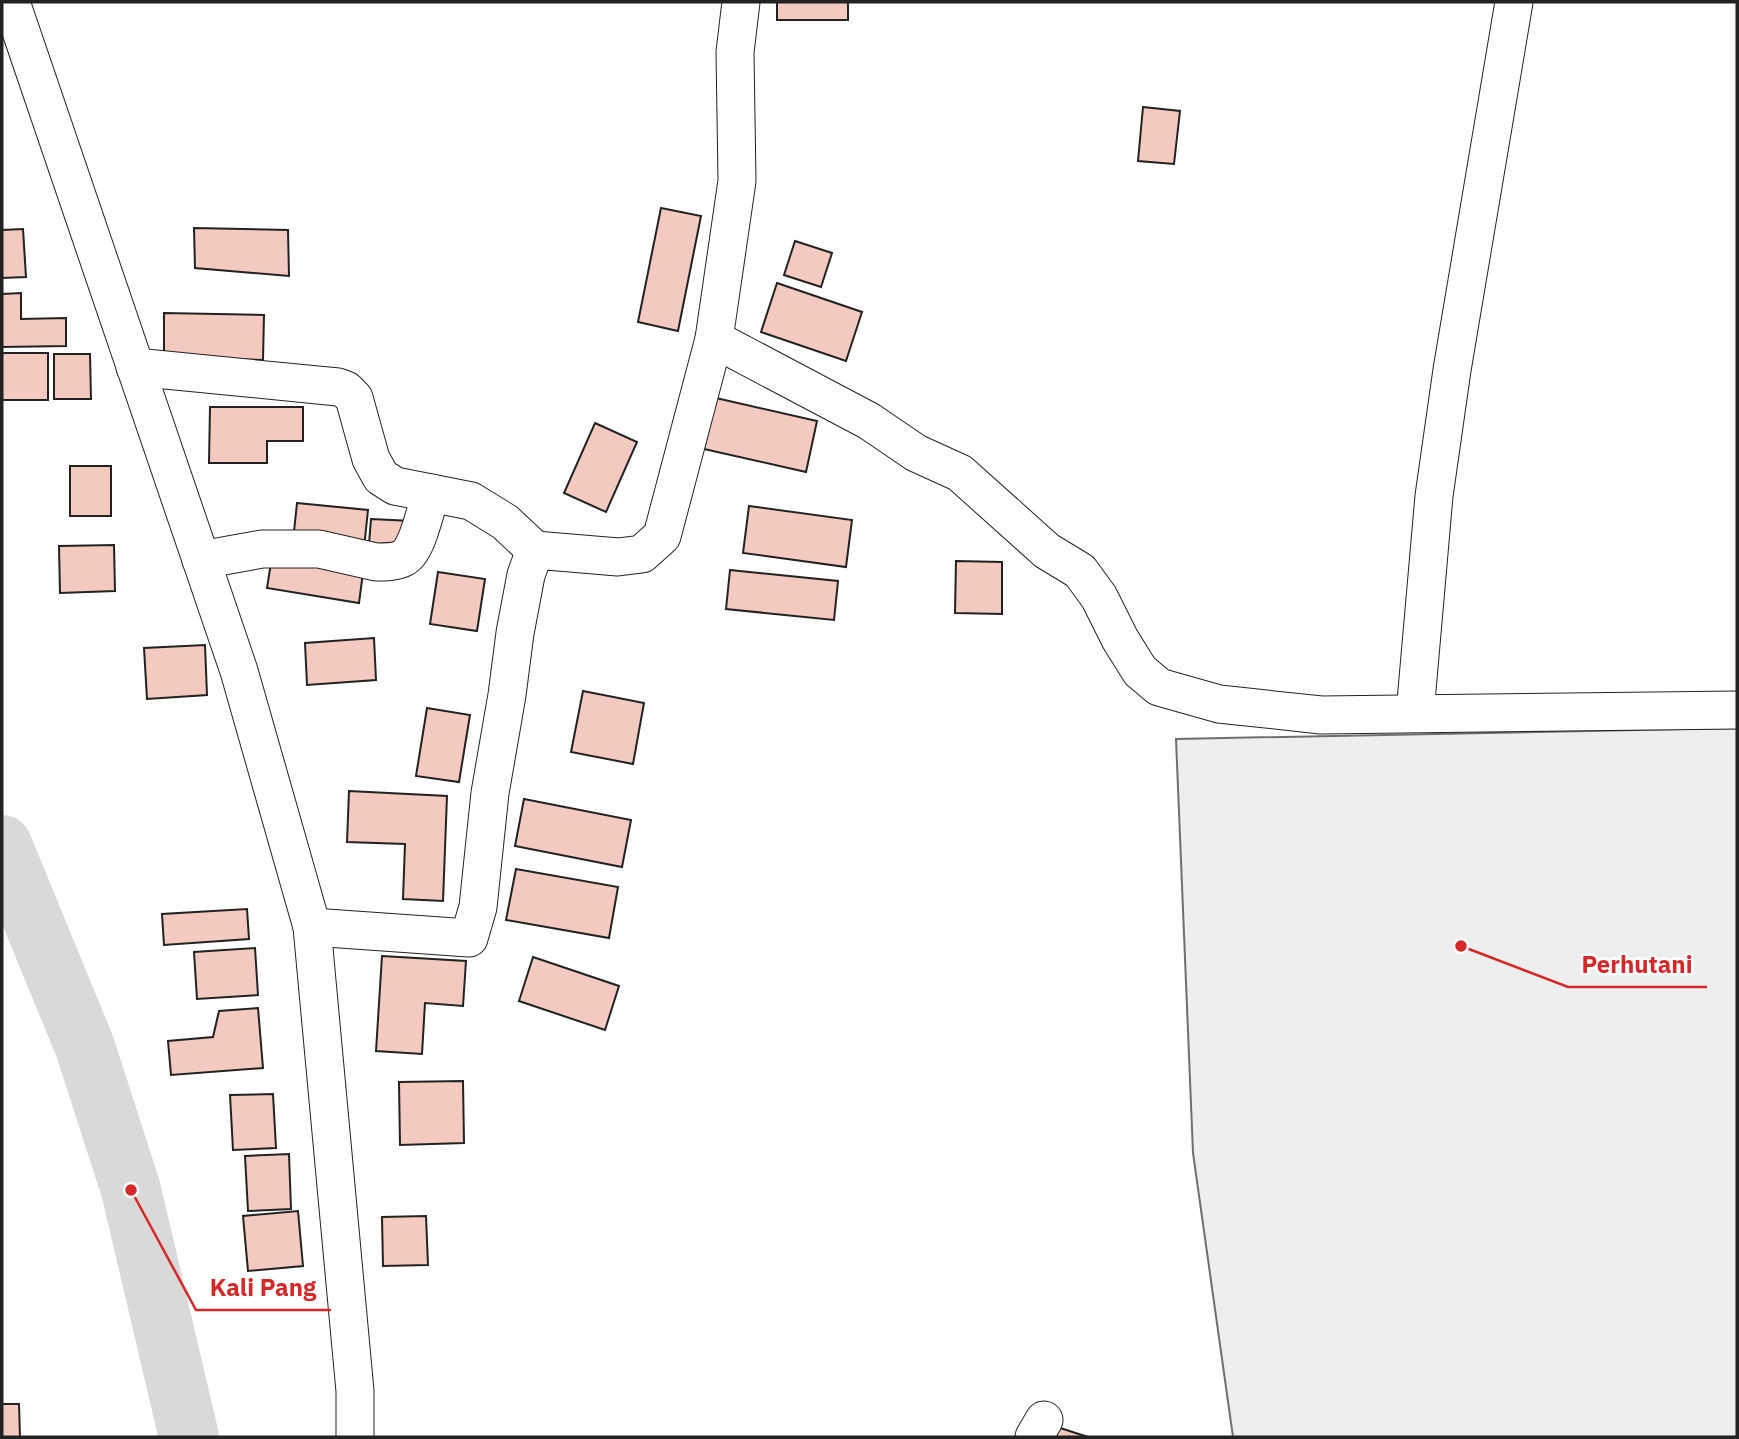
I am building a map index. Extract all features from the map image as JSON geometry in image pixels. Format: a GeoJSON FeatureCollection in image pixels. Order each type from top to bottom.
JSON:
{"type":"FeatureCollection","features":[{"type":"Feature","properties":{"kind":"street"},"geometry":{"type":"LineString","coordinates":[[11,2],[239,671],[312,927],[355,1391],[355,1437]]}},
{"type":"Feature","properties":{"kind":"street"},"geometry":{"type":"LineString","coordinates":[[135,367],[338,387],[354,398],[371,459],[381,477],[396,486],[471,501],[505,522],[536,550],[618,557],[642,554],[662,536],[715,339],[737,181],[736,52],[741,2]]}},
{"type":"Feature","properties":{"kind":"street"},"geometry":{"type":"LineString","coordinates":[[1415,713],[1434,495],[1452,370],[1514,2]]}},
{"type":"Feature","properties":{"kind":"street"},"geometry":{"type":"LineString","coordinates":[[715,339],[869,421],[916,453],[960,473],[1047,551],[1080,571],[1140,671],[1159,687],[1219,704],[1321,715],[1737,710]]}},
{"type":"Feature","properties":{"kind":"street"},"geometry":{"type":"LineString","coordinates":[[201,559],[262,549],[318,549],[376,562],[405,558],[413,550],[431,493]]}},
{"type":"Feature","properties":{"kind":"street"},"geometry":{"type":"LineString","coordinates":[[312,927],[469,938],[478,907],[490,793],[515,633],[526,575],[536,550]]}},
{"type":"Feature","properties":{"kind":"shaded area"},"geometry":{"type":"Polygon","coordinates":[[[1737,728],[1737,1437],[1233,1437],[1193,1153],[1176,739],[1737,728]]]}},
{"type":"Feature","properties":{"kind":"building"},"geometry":{"type":"Polygon","coordinates":[[[777,2],[848,2],[848,20],[777,20],[777,2]]]}},
{"type":"Feature","properties":{"kind":"building"},"geometry":{"type":"Polygon","coordinates":[[[1143,107],[1180,111],[1174,164],[1138,161],[1143,107]]]}},
{"type":"Feature","properties":{"kind":"building"},"geometry":{"type":"Polygon","coordinates":[[[661,208],[701,216],[678,331],[638,322],[661,208]]]}},
{"type":"Feature","properties":{"kind":"building"},"geometry":{"type":"Polygon","coordinates":[[[194,228],[288,230],[289,276],[195,268],[194,228]]]}},
{"type":"Feature","properties":{"kind":"building"},"geometry":{"type":"Polygon","coordinates":[[[23,229],[26,277],[2,278],[2,230],[23,229]]]}},
{"type":"Feature","properties":{"kind":"building"},"geometry":{"type":"Polygon","coordinates":[[[795,241],[832,253],[821,287],[784,275],[795,241]]]}},
{"type":"Feature","properties":{"kind":"building"},"geometry":{"type":"Polygon","coordinates":[[[777,283],[862,312],[846,361],[761,332],[777,283]]]}},
{"type":"Feature","properties":{"kind":"building"},"geometry":{"type":"Polygon","coordinates":[[[21,293],[21,319],[66,318],[66,346],[2,347],[2,294],[21,293]]]}},
{"type":"Feature","properties":{"kind":"building"},"geometry":{"type":"Polygon","coordinates":[[[164,313],[264,315],[263,360],[164,358],[164,313]]]}},
{"type":"Feature","properties":{"kind":"building"},"geometry":{"type":"Polygon","coordinates":[[[2,353],[48,353],[48,400],[2,400],[2,353]]]}},
{"type":"Feature","properties":{"kind":"building"},"geometry":{"type":"Polygon","coordinates":[[[54,354],[90,354],[91,399],[54,399],[54,354]]]}},
{"type":"Feature","properties":{"kind":"building"},"geometry":{"type":"Polygon","coordinates":[[[716,398],[817,421],[806,472],[704,449],[716,398]]]}},
{"type":"Feature","properties":{"kind":"building"},"geometry":{"type":"Polygon","coordinates":[[[210,407],[303,407],[303,441],[267,441],[267,463],[209,463],[210,407]]]}},
{"type":"Feature","properties":{"kind":"building"},"geometry":{"type":"Polygon","coordinates":[[[595,423],[637,442],[606,512],[564,493],[595,423]]]}},
{"type":"Feature","properties":{"kind":"building"},"geometry":{"type":"Polygon","coordinates":[[[70,466],[111,466],[111,516],[70,516],[70,466]]]}},
{"type":"Feature","properties":{"kind":"building"},"geometry":{"type":"Polygon","coordinates":[[[297,503],[368,510],[364,548],[293,541],[297,503]]]}},
{"type":"Feature","properties":{"kind":"building"},"geometry":{"type":"Polygon","coordinates":[[[749,506],[852,520],[846,567],[743,553],[749,506]]]}},
{"type":"Feature","properties":{"kind":"building"},"geometry":{"type":"Polygon","coordinates":[[[371,519],[412,521],[410,546],[369,544],[371,519]]]}},
{"type":"Feature","properties":{"kind":"building"},"geometry":{"type":"Polygon","coordinates":[[[114,545],[115,591],[60,593],[59,546],[114,545]]]}},
{"type":"Feature","properties":{"kind":"building"},"geometry":{"type":"Polygon","coordinates":[[[273,550],[364,565],[359,603],[267,588],[273,550]]]}},
{"type":"Feature","properties":{"kind":"building"},"geometry":{"type":"Polygon","coordinates":[[[956,561],[1002,562],[1002,614],[955,613],[956,561]]]}},
{"type":"Feature","properties":{"kind":"building"},"geometry":{"type":"Polygon","coordinates":[[[730,570],[838,581],[834,620],[726,609],[730,570]]]}},
{"type":"Feature","properties":{"kind":"building"},"geometry":{"type":"Polygon","coordinates":[[[438,572],[485,579],[477,631],[430,624],[438,572]]]}},
{"type":"Feature","properties":{"kind":"building"},"geometry":{"type":"Polygon","coordinates":[[[374,638],[376,680],[307,685],[305,643],[374,638]]]}},
{"type":"Feature","properties":{"kind":"building"},"geometry":{"type":"Polygon","coordinates":[[[205,645],[207,695],[147,699],[144,648],[205,645]]]}},
{"type":"Feature","properties":{"kind":"building"},"geometry":{"type":"Polygon","coordinates":[[[583,691],[644,703],[633,764],[571,752],[583,691]]]}},
{"type":"Feature","properties":{"kind":"building"},"geometry":{"type":"Polygon","coordinates":[[[427,708],[470,715],[459,782],[416,776],[427,708]]]}},
{"type":"Feature","properties":{"kind":"building"},"geometry":{"type":"Polygon","coordinates":[[[349,791],[447,796],[443,901],[403,899],[405,844],[347,842],[349,791]]]}},
{"type":"Feature","properties":{"kind":"building"},"geometry":{"type":"Polygon","coordinates":[[[524,799],[631,820],[622,867],[515,846],[524,799]]]}},
{"type":"Feature","properties":{"kind":"building"},"geometry":{"type":"Polygon","coordinates":[[[516,869],[618,887],[609,938],[506,920],[516,869]]]}},
{"type":"Feature","properties":{"kind":"building"},"geometry":{"type":"Polygon","coordinates":[[[247,909],[249,939],[164,945],[162,914],[247,909]]]}},
{"type":"Feature","properties":{"kind":"building"},"geometry":{"type":"Polygon","coordinates":[[[255,948],[258,995],[197,999],[194,952],[255,948]]]}},
{"type":"Feature","properties":{"kind":"building"},"geometry":{"type":"Polygon","coordinates":[[[382,956],[466,961],[463,1006],[425,1003],[422,1054],[376,1051],[382,956]]]}},
{"type":"Feature","properties":{"kind":"building"},"geometry":{"type":"Polygon","coordinates":[[[533,957],[619,986],[605,1030],[519,1001],[533,957]]]}},
{"type":"Feature","properties":{"kind":"building"},"geometry":{"type":"Polygon","coordinates":[[[258,1008],[263,1068],[171,1075],[168,1041],[213,1037],[219,1011],[258,1008]]]}},
{"type":"Feature","properties":{"kind":"building"},"geometry":{"type":"Polygon","coordinates":[[[463,1081],[464,1143],[400,1145],[399,1082],[463,1081]]]}},
{"type":"Feature","properties":{"kind":"building"},"geometry":{"type":"Polygon","coordinates":[[[273,1094],[276,1148],[233,1150],[230,1095],[273,1094]]]}},
{"type":"Feature","properties":{"kind":"building"},"geometry":{"type":"Polygon","coordinates":[[[289,1154],[291,1209],[248,1211],[245,1156],[289,1154]]]}},
{"type":"Feature","properties":{"kind":"building"},"geometry":{"type":"Polygon","coordinates":[[[298,1211],[303,1266],[248,1271],[243,1216],[298,1211]]]}},
{"type":"Feature","properties":{"kind":"building"},"geometry":{"type":"Polygon","coordinates":[[[426,1216],[428,1265],[383,1266],[382,1217],[426,1216]]]}},
{"type":"Feature","properties":{"kind":"building"},"geometry":{"type":"Polygon","coordinates":[[[2,1404],[19,1404],[20,1437],[2,1437],[2,1404]]]}},
{"type":"Feature","properties":{"kind":"building"},"geometry":{"type":"Polygon","coordinates":[[[1051,1425],[1088,1437],[1047,1437],[1051,1425]]]}},
{"type":"Feature","properties":{"kind":"waterway"},"geometry":{"type":"LineString","coordinates":[[2,845],[85,1047],[131,1190],[189,1437]]}},
{"type":"Feature","properties":{"kind":"place","name":"Perhutani"},"geometry":{"type":"Point","coordinates":[1461,946]}},
{"type":"Feature","properties":{"kind":"place","name":"Kali Pang"},"geometry":{"type":"Point","coordinates":[131,1190]}}]}
